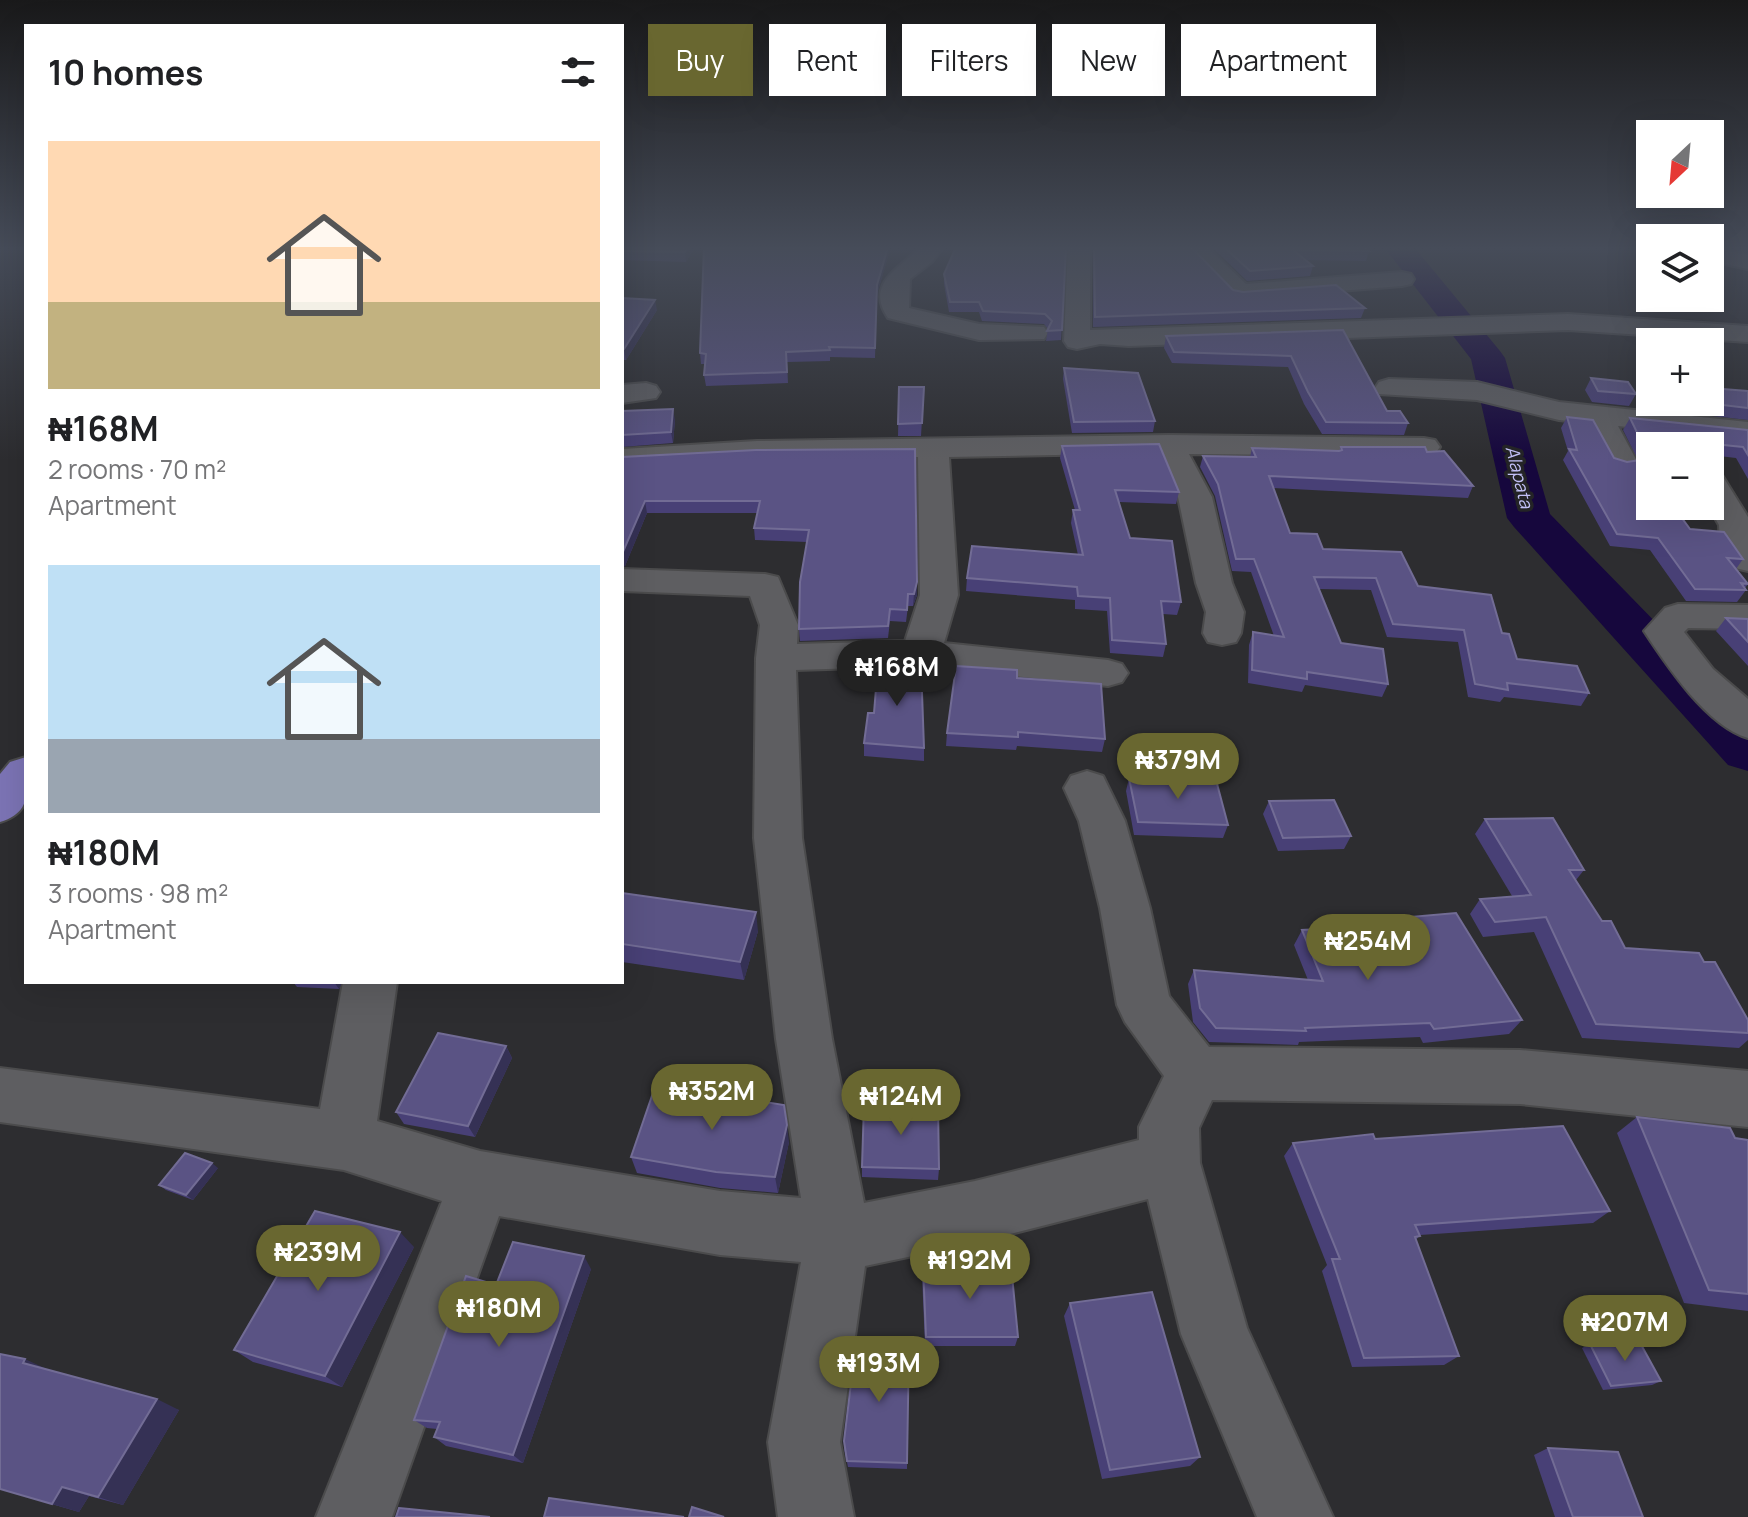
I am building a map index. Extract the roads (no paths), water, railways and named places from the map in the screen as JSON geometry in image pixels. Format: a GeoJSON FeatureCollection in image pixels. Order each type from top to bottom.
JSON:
{"type":"FeatureCollection","features":[{"type":"Feature","properties":{"kind":"street"},"geometry":{"type":"LineString","coordinates":[[918,318],[979,332],[1035,333]]}},
{"type":"Feature","properties":{"kind":"street"},"geometry":{"type":"LineString","coordinates":[[1077,318],[1077,341],[1100,336],[1129,338],[1568,322],[1748,334]]}},
{"type":"Feature","properties":{"kind":"street"},"geometry":{"type":"LineString","coordinates":[[1413,370],[1441,390]]}},
{"type":"Feature","properties":{"kind":"street"},"geometry":{"type":"LineString","coordinates":[[1389,388],[1477,391],[1559,411],[1748,431]]}},
{"type":"Feature","properties":{"kind":"street"},"geometry":{"type":"LineString","coordinates":[[1597,414],[1621,461]]}},
{"type":"Feature","properties":{"kind":"street"},"geometry":{"type":"LineString","coordinates":[[1169,444],[1195,497],[1214,583],[1225,612],[1222,633]]}},
{"type":"Feature","properties":{"kind":"street"},"geometry":{"type":"LineString","coordinates":[[624,458],[757,450],[1169,444],[1424,447]]}},
{"type":"Feature","properties":{"kind":"street"},"geometry":{"type":"LineString","coordinates":[[921,653],[939,595],[933,448]]}},
{"type":"Feature","properties":{"kind":"street"},"geometry":{"type":"LineString","coordinates":[[1724,482],[1748,484]]}},
{"type":"Feature","properties":{"kind":"street"},"geometry":{"type":"LineString","coordinates":[[1724,505],[1736,525],[1738,545],[1748,560]]}},
{"type":"Feature","properties":{"kind":"street"},"geometry":{"type":"LineString","coordinates":[[624,580],[765,585],[779,625],[776,658],[778,838],[804,1039],[838,1233],[804,1442],[816,1517]]}},
{"type":"Feature","properties":{"kind":"street"},"geometry":{"type":"LineString","coordinates":[[1748,617],[1678,616],[1663,631],[1699,679],[1748,723]]}},
{"type":"Feature","properties":{"kind":"street"},"geometry":{"type":"LineString","coordinates":[[776,658],[921,653],[1108,673]]}},
{"type":"Feature","properties":{"kind":"street"},"geometry":{"type":"LineString","coordinates":[[1087,788],[1102,821],[1125,908],[1144,1005],[1195,1073]]}},
{"type":"Feature","properties":{"kind":"street"},"geometry":{"type":"LineString","coordinates":[[344,1141],[370,984]]}},
{"type":"Feature","properties":{"kind":"street"},"geometry":{"type":"LineString","coordinates":[[1195,1073],[1520,1077],[1748,1099]]}},
{"type":"Feature","properties":{"kind":"street"},"geometry":{"type":"LineString","coordinates":[[1195,1073],[1169,1127],[1170,1163],[1215,1334],[1295,1517]]}},
{"type":"Feature","properties":{"kind":"street"},"geometry":{"type":"LineString","coordinates":[[0,1095],[344,1141],[480,1182],[720,1223],[862,1235],[961,1215],[1170,1163]]}},
{"type":"Feature","properties":{"kind":"street"},"geometry":{"type":"LineString","coordinates":[[354,1517],[480,1182]]}},
{"type":"Feature","properties":{"kind":"waterway","name":"Alapata"},"geometry":{"type":"LineString","coordinates":[[1455,318],[1488,358],[1529,518],[1748,751]]}}]}
